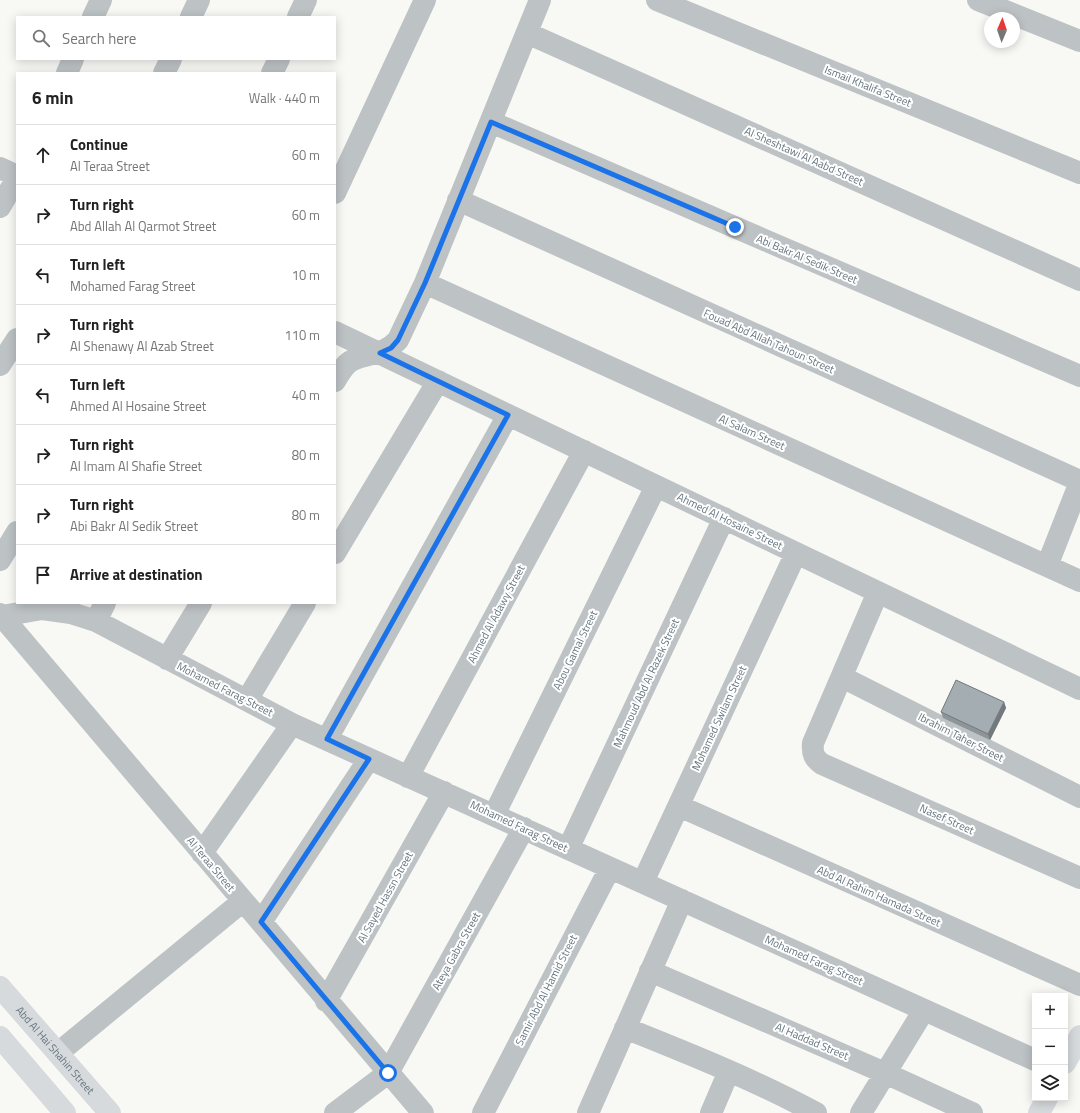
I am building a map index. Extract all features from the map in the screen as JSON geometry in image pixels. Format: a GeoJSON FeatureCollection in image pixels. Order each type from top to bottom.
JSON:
{"type":"FeatureCollection","features":[{"type":"Feature","properties":{"kind":"main road","name":"Abd Al Hai Shahin Street"},"geometry":{"type":"LineString","coordinates":[[0,987],[110,1113]]}},
{"type":"Feature","properties":{"kind":"main road"},"geometry":{"type":"LineString","coordinates":[[1068,1058],[1080,1036]]}},
{"type":"Feature","properties":{"kind":"main road"},"geometry":{"type":"LineString","coordinates":[[0,1037],[65,1113]]}},
{"type":"Feature","properties":{"kind":"main road"},"geometry":{"type":"LineString","coordinates":[[1039,1113],[1045,1101]]}},
{"type":"Feature","properties":{"kind":"street"},"geometry":{"type":"LineString","coordinates":[[93,16],[101,0]]}},
{"type":"Feature","properties":{"kind":"street"},"geometry":{"type":"LineString","coordinates":[[191,16],[199,0]]}},
{"type":"Feature","properties":{"kind":"street"},"geometry":{"type":"LineString","coordinates":[[298,16],[306,0]]}},
{"type":"Feature","properties":{"kind":"street"},"geometry":{"type":"LineString","coordinates":[[336,191],[425,0]]}},
{"type":"Feature","properties":{"kind":"street"},"geometry":{"type":"LineString","coordinates":[[336,379],[342,368],[353,360],[380,353],[391,348],[398,340],[425,283],[540,0]]}},
{"type":"Feature","properties":{"kind":"street","name":"Ismail Khalifa Street"},"geometry":{"type":"LineString","coordinates":[[657,0],[688,6],[1080,172]]}},
{"type":"Feature","properties":{"kind":"street"},"geometry":{"type":"LineString","coordinates":[[978,0],[1080,41]]}},
{"type":"Feature","properties":{"kind":"street","name":"Al Sheshtawi Al Aabd Street"},"geometry":{"type":"LineString","coordinates":[[527,33],[1080,280]]}},
{"type":"Feature","properties":{"kind":"street"},"geometry":{"type":"LineString","coordinates":[[67,72],[73,60]]}},
{"type":"Feature","properties":{"kind":"street"},"geometry":{"type":"LineString","coordinates":[[164,72],[170,60]]}},
{"type":"Feature","properties":{"kind":"street"},"geometry":{"type":"LineString","coordinates":[[272,72],[278,60]]}},
{"type":"Feature","properties":{"kind":"street","name":"Abi Bakr Al Sedik Street"},"geometry":{"type":"LineString","coordinates":[[491,122],[1080,376]]}},
{"type":"Feature","properties":{"kind":"street"},"geometry":{"type":"LineString","coordinates":[[0,168],[16,176]]}},
{"type":"Feature","properties":{"kind":"street"},"geometry":{"type":"LineString","coordinates":[[0,207],[16,179]]}},
{"type":"Feature","properties":{"kind":"street","name":"Fouad Abd Allah Tahoun Street"},"geometry":{"type":"LineString","coordinates":[[458,200],[1080,482]]}},
{"type":"Feature","properties":{"kind":"street","name":"Al Salam Street"},"geometry":{"type":"LineString","coordinates":[[425,283],[1080,582]]}},
{"type":"Feature","properties":{"kind":"street","name":"Ahmed Al Hosaine Street"},"geometry":{"type":"LineString","coordinates":[[336,332],[1080,689]]}},
{"type":"Feature","properties":{"kind":"street"},"geometry":{"type":"LineString","coordinates":[[0,365],[16,341]]}},
{"type":"Feature","properties":{"kind":"street"},"geometry":{"type":"LineString","coordinates":[[336,551],[438,381]]}},
{"type":"Feature","properties":{"kind":"street"},"geometry":{"type":"LineString","coordinates":[[327,739],[508,415]]}},
{"type":"Feature","properties":{"kind":"street","name":"Ahmed Al Adawy Street"},"geometry":{"type":"LineString","coordinates":[[408,777],[584,451]]}},
{"type":"Feature","properties":{"kind":"street"},"geometry":{"type":"LineString","coordinates":[[1046,566],[1080,482]]}},
{"type":"Feature","properties":{"kind":"street","name":"Abou Gamal Street"},"geometry":{"type":"LineString","coordinates":[[494,815],[656,486]]}},
{"type":"Feature","properties":{"kind":"street","name":"Mahmoud Abd Al Razek Street"},"geometry":{"type":"LineString","coordinates":[[568,849],[724,518]]}},
{"type":"Feature","properties":{"kind":"street"},"geometry":{"type":"LineString","coordinates":[[0,560],[16,534]]}},
{"type":"Feature","properties":{"kind":"street","name":"Mohamed Swilam Street"},"geometry":{"type":"LineString","coordinates":[[643,882],[796,553]]}},
{"type":"Feature","properties":{"kind":"street"},"geometry":{"type":"LineString","coordinates":[[842,678],[878,592]]}},
{"type":"Feature","properties":{"kind":"street"},"geometry":{"type":"LineString","coordinates":[[167,659],[200,604]]}},
{"type":"Feature","properties":{"kind":"street"},"geometry":{"type":"LineString","coordinates":[[247,700],[304,604]]}},
{"type":"Feature","properties":{"kind":"street","name":"Mohamed Farag Street"},"geometry":{"type":"LineString","coordinates":[[1,615],[42,609],[71,613],[101,612],[167,659],[292,724],[1032,1059]]}},
{"type":"Feature","properties":{"kind":"street","name":"Al Teraa Street"},"geometry":{"type":"LineString","coordinates":[[1,615],[326,1001],[423,1113]]}},
{"type":"Feature","properties":{"kind":"street","name":"Nasef Street"},"geometry":{"type":"LineString","coordinates":[[842,678],[813,743],[812,751],[814,758],[822,764],[1080,878]]}},
{"type":"Feature","properties":{"kind":"street","name":"Ibrahim Taher Street"},"geometry":{"type":"LineString","coordinates":[[842,678],[1080,797]]}},
{"type":"Feature","properties":{"kind":"street"},"geometry":{"type":"LineString","coordinates":[[202,853],[292,724]]}},
{"type":"Feature","properties":{"kind":"street"},"geometry":{"type":"LineString","coordinates":[[261,922],[369,759]]}},
{"type":"Feature","properties":{"kind":"street","name":"Al Sayed Hassn Street"},"geometry":{"type":"LineString","coordinates":[[326,1001],[444,792]]}},
{"type":"Feature","properties":{"kind":"street","name":"Abd Al Rahim Hamada Street"},"geometry":{"type":"LineString","coordinates":[[679,806],[1080,985]]}},
{"type":"Feature","properties":{"kind":"street","name":"Ateya Gabra Street"},"geometry":{"type":"LineString","coordinates":[[388,1073],[524,828]]}},
{"type":"Feature","properties":{"kind":"street","name":"Samir Abd Al Hamid Street"},"geometry":{"type":"LineString","coordinates":[[483,1113],[610,868]]}},
{"type":"Feature","properties":{"kind":"street"},"geometry":{"type":"LineString","coordinates":[[588,1113],[682,900]]}},
{"type":"Feature","properties":{"kind":"street"},"geometry":{"type":"LineString","coordinates":[[58,1053],[243,901]]}},
{"type":"Feature","properties":{"kind":"street","name":"Al Haddad Street"},"geometry":{"type":"LineString","coordinates":[[650,971],[885,1073],[972,1113]]}},
{"type":"Feature","properties":{"kind":"street"},"geometry":{"type":"LineString","coordinates":[[861,1113],[924,1010]]}},
{"type":"Feature","properties":{"kind":"street"},"geometry":{"type":"LineString","coordinates":[[625,1028],[729,1071],[788,1098],[816,1113]]}},
{"type":"Feature","properties":{"kind":"street"},"geometry":{"type":"LineString","coordinates":[[711,1113],[729,1071]]}},
{"type":"Feature","properties":{"kind":"street"},"geometry":{"type":"LineString","coordinates":[[335,1113],[388,1073]]}},
{"type":"Feature","properties":{"kind":"building"},"geometry":{"type":"Polygon","coordinates":[[[956,680],[1004,702],[988,734],[941,712],[956,680]]]}},
{"type":"Feature","properties":{"kind":"route"},"geometry":{"type":"LineString","coordinates":[[388,1073],[261,922],[369,759],[327,739],[508,415],[380,353],[391,348],[398,340],[425,283],[491,122],[735,227]]}}]}
